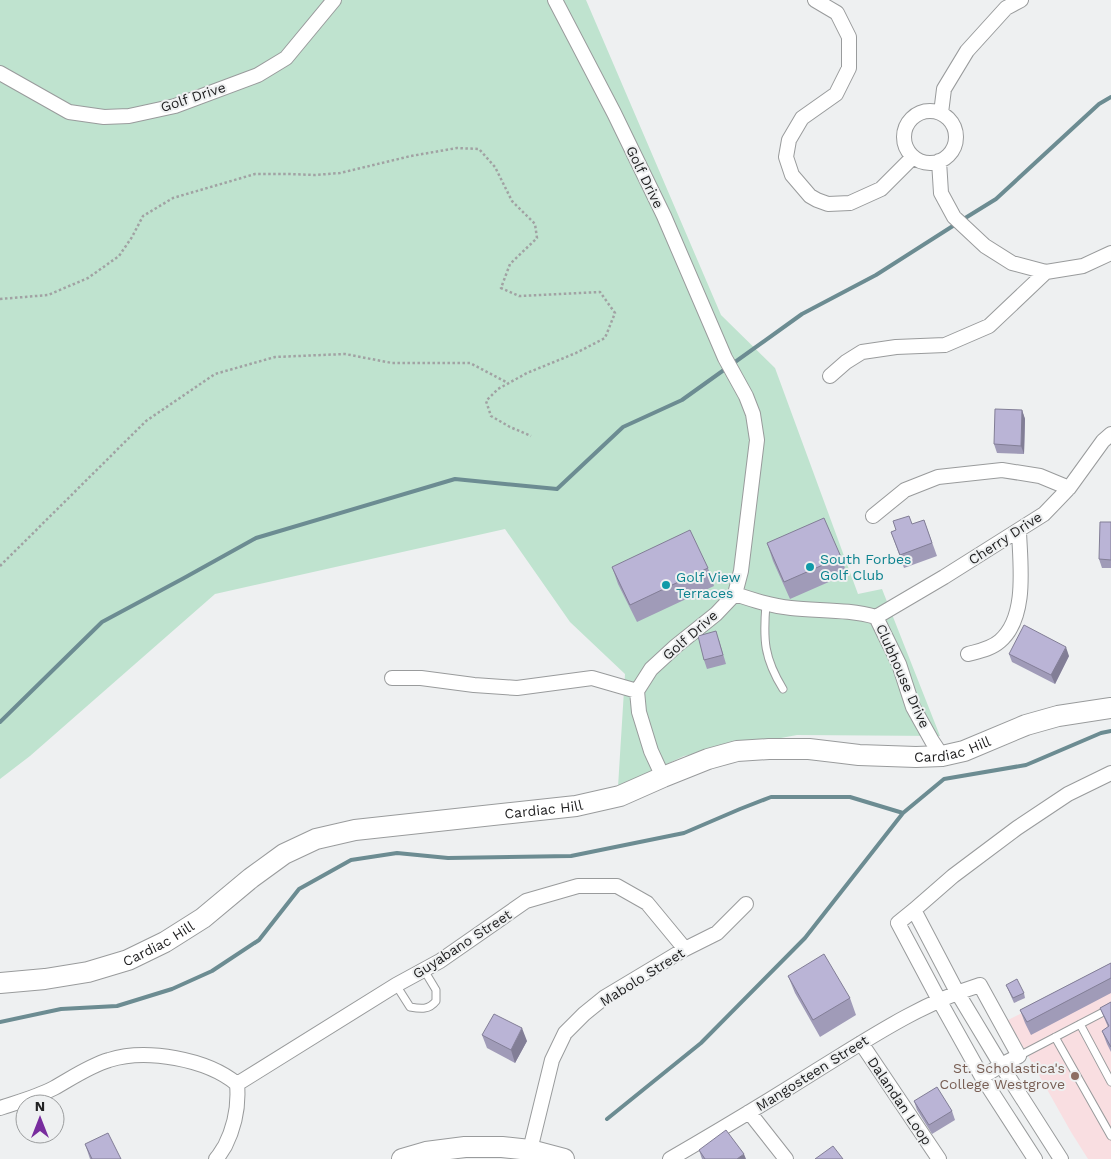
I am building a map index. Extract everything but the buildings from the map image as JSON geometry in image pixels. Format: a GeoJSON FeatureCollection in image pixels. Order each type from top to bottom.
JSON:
{"type":"FeatureCollection","features":[{"type":"Feature","properties":{"kind":"main road","name":"Cardiac Hill"},"geometry":{"type":"LineString","coordinates":[[0,983],[45,979],[88,972],[128,960],[165,942],[203,918],[251,878],[284,854],[316,839],[355,830],[576,806],[620,796],[708,759],[737,751],[769,748],[809,749],[859,755],[942,756],[964,751],[1026,725],[1058,716],[1111,708]]}},
{"type":"Feature","properties":{"kind":"main road"},"geometry":{"type":"LineString","coordinates":[[402,1159],[426,1152],[464,1147],[502,1147],[530,1150],[564,1159]]}},
{"type":"Feature","properties":{"kind":"street","name":"Golf Drive"},"geometry":{"type":"LineString","coordinates":[[0,74],[69,112],[104,117],[129,116],[176,106],[258,75],[286,58],[334,0]]}},
{"type":"Feature","properties":{"kind":"street","name":"Golf Drive"},"geometry":{"type":"LineString","coordinates":[[555,0],[614,113],[664,216],[725,358],[746,396],[753,414],[756,440],[740,571],[734,594],[716,614],[651,669],[637,691]]}},
{"type":"Feature","properties":{"kind":"street"},"geometry":{"type":"LineString","coordinates":[[815,0],[837,14],[849,37],[848,68],[836,94],[802,118],[789,140],[786,158],[792,175],[810,196],[817,200],[828,204],[850,203],[881,188],[913,157]]}},
{"type":"Feature","properties":{"kind":"street"},"geometry":{"type":"LineString","coordinates":[[941,113],[944,89],[967,51],[1006,8],[1021,0]]}},
{"type":"Feature","properties":{"kind":"street"},"geometry":{"type":"LineString","coordinates":[[930,110],[941,113],[950,120],[955,130],[956,140],[953,149],[939,161],[930,163],[913,157],[906,148],[903,138],[910,118],[919,112],[930,110]]}},
{"type":"Feature","properties":{"kind":"street"},"geometry":{"type":"LineString","coordinates":[[939,161],[941,193],[954,217],[984,246],[1012,263],[1046,272],[1083,266],[1111,253]]}},
{"type":"Feature","properties":{"kind":"street"},"geometry":{"type":"LineString","coordinates":[[830,376],[846,362],[862,352],[896,347],[945,345],[989,326],[1046,272]]}},
{"type":"Feature","properties":{"kind":"street","name":"Cherry Drive"},"geometry":{"type":"LineString","coordinates":[[876,617],[1044,514],[1070,488],[1108,441]]}},
{"type":"Feature","properties":{"kind":"street"},"geometry":{"type":"LineString","coordinates":[[873,516],[905,490],[938,477],[1002,470],[1040,476],[1070,488]]}},
{"type":"Feature","properties":{"kind":"street"},"geometry":{"type":"LineString","coordinates":[[968,654],[989,648],[1001,641],[1014,624],[1019,603],[1021,576],[1019,531]]}},
{"type":"Feature","properties":{"kind":"street","name":"Clubhouse Drive"},"geometry":{"type":"LineString","coordinates":[[734,594],[766,604],[790,608],[863,613],[876,617],[899,664],[913,707],[942,756]]}},
{"type":"Feature","properties":{"kind":"street"},"geometry":{"type":"LineString","coordinates":[[392,678],[421,678],[517,688],[592,678],[637,691],[639,712],[651,751],[663,777]]}},
{"type":"Feature","properties":{"kind":"street"},"geometry":{"type":"LineString","coordinates":[[1035,1159],[982,1077],[898,922],[953,876],[1017,828],[1068,794],[1111,773]]}},
{"type":"Feature","properties":{"kind":"street","name":"Guyabano Street"},"geometry":{"type":"LineString","coordinates":[[237,1084],[396,985],[440,961],[526,901],[578,886],[617,886],[648,903],[685,950]]}},
{"type":"Feature","properties":{"kind":"street","name":"Mabolo Street"},"geometry":{"type":"LineString","coordinates":[[530,1150],[552,1060],[566,1033],[584,1014],[605,997],[717,933],[746,904]]}},
{"type":"Feature","properties":{"kind":"street"},"geometry":{"type":"LineString","coordinates":[[914,910],[957,992],[1061,1159]]}},
{"type":"Feature","properties":{"kind":"street","name":"Mangosteen Street"},"geometry":{"type":"LineString","coordinates":[[670,1159],[911,1013],[957,992],[980,985],[1019,1056]]}},
{"type":"Feature","properties":{"kind":"street","name":"Dalandan Loop"},"geometry":{"type":"LineString","coordinates":[[861,1043],[939,1159]]}},
{"type":"Feature","properties":{"kind":"street"},"geometry":{"type":"LineString","coordinates":[[0,1108],[52,1089],[87,1069],[110,1060],[133,1056],[158,1056],[197,1063],[228,1077],[237,1084],[236,1116],[230,1136],[216,1159]]}},
{"type":"Feature","properties":{"kind":"street"},"geometry":{"type":"LineString","coordinates":[[982,1077],[1019,1056]]}},
{"type":"Feature","properties":{"kind":"street"},"geometry":{"type":"LineString","coordinates":[[749,1112],[786,1159]]}},
{"type":"Feature","properties":{"kind":"lane"},"geometry":{"type":"LineString","coordinates":[[766,604],[764,632],[766,655],[774,675],[783,689]]}},
{"type":"Feature","properties":{"kind":"lane"},"geometry":{"type":"LineString","coordinates":[[396,985],[410,1007],[421,1009],[432,1006],[436,1001],[436,990],[424,970]]}},
{"type":"Feature","properties":{"kind":"lane"},"geometry":{"type":"LineString","coordinates":[[1019,1056],[1111,1008]]}},
{"type":"Feature","properties":{"kind":"lane"},"geometry":{"type":"LineString","coordinates":[[1080,1024],[1111,1082]]}},
{"type":"Feature","properties":{"kind":"lane"},"geometry":{"type":"LineString","coordinates":[[1055,1037],[1111,1136]]}},
{"type":"Feature","properties":{"kind":"path"},"geometry":{"type":"LineString","coordinates":[[0,299],[48,295],[88,278],[119,256],[143,216],[173,198],[255,174],[315,175],[340,173],[411,156],[457,148],[480,149],[495,167],[512,201],[535,224],[537,238],[510,264],[501,288],[518,296],[600,292],[615,314],[605,338],[509,383],[498,389],[486,401],[491,416],[531,436]]}},
{"type":"Feature","properties":{"kind":"path"},"geometry":{"type":"LineString","coordinates":[[0,566],[146,421],[215,374],[275,357],[344,354],[392,363],[470,363],[509,383]]}},
{"type":"Feature","properties":{"kind":"shaded area","name":"St. Scholastica's College Westgrove"},"geometry":{"type":"Polygon","coordinates":[[[1111,968],[1111,1159],[1088,1159],[1008,1020],[1111,968]]]}},
{"type":"Feature","properties":{"kind":"green space","name":"South Forbes Golf Club"},"geometry":{"type":"Polygon","coordinates":[[[0,0],[586,0],[721,315],[775,368],[858,594],[882,589],[940,736],[797,735],[684,756],[618,787],[625,674],[570,622],[505,529],[215,594],[30,756],[0,779],[0,0]]]}},
{"type":"Feature","properties":{"kind":"waterway"},"geometry":{"type":"LineString","coordinates":[[962,220],[996,199],[1099,104],[1111,97]]}},
{"type":"Feature","properties":{"kind":"waterway"},"geometry":{"type":"LineString","coordinates":[[0,722],[102,622],[256,538],[455,479],[557,489],[623,427],[682,400],[802,314],[876,275],[956,224]]}},
{"type":"Feature","properties":{"kind":"waterway"},"geometry":{"type":"LineString","coordinates":[[607,1119],[701,1043],[805,938],[903,813],[944,779],[1026,765],[1101,733],[1111,731]]}},
{"type":"Feature","properties":{"kind":"waterway"},"geometry":{"type":"LineString","coordinates":[[0,1022],[61,1009],[117,1006],[172,989],[212,971],[259,940],[299,889],[351,860],[397,853],[448,858],[571,856],[684,833],[771,797],[850,797],[903,813]]}},
{"type":"Feature","properties":{"kind":"place","name":"South Forbes Golf Club"},"geometry":{"type":"Point","coordinates":[810,567]}},
{"type":"Feature","properties":{"kind":"place","name":"Golf View Terraces"},"geometry":{"type":"Point","coordinates":[666,585]}},
{"type":"Feature","properties":{"kind":"place","name":"St. Scholastica's College Westgrove"},"geometry":{"type":"Point","coordinates":[1075,1076]}}]}
